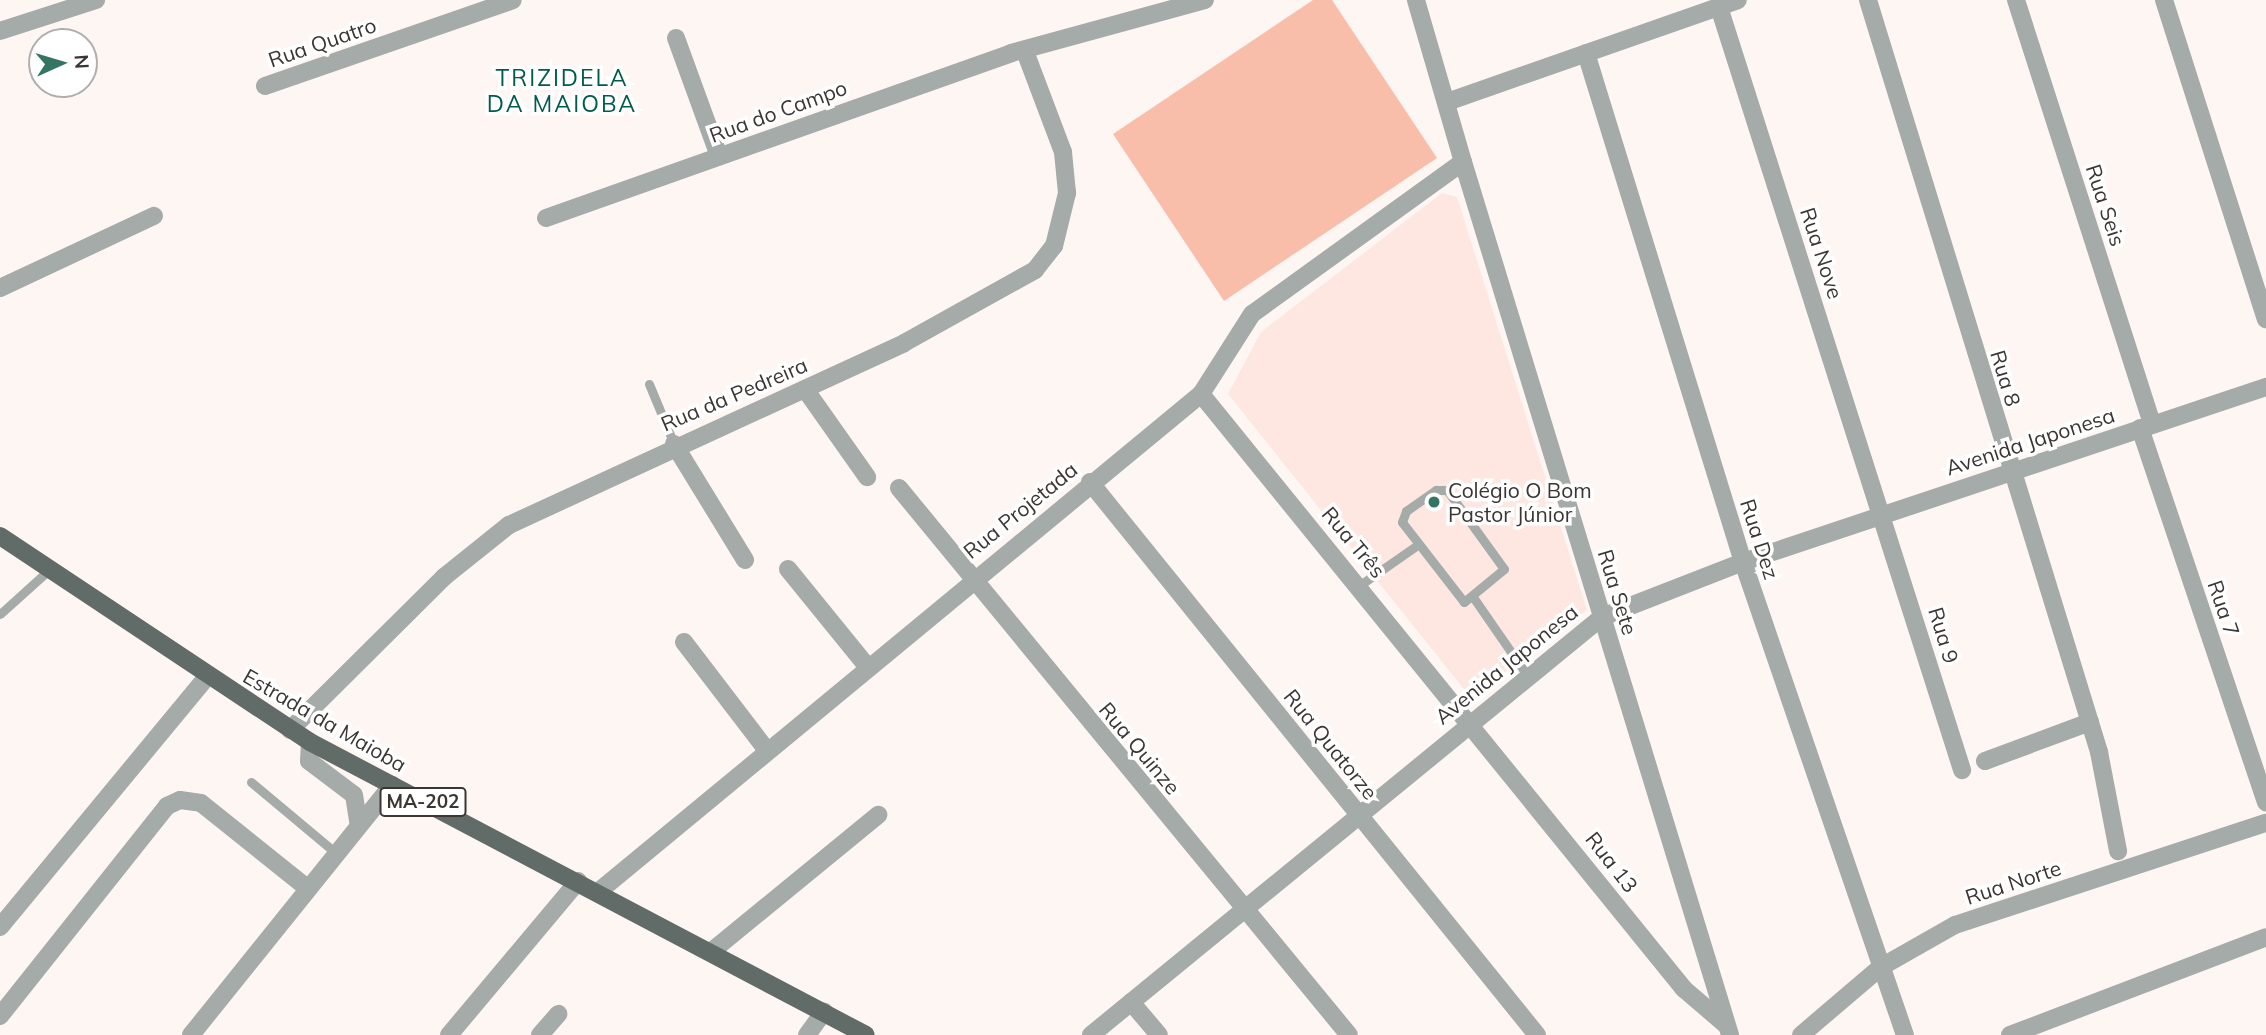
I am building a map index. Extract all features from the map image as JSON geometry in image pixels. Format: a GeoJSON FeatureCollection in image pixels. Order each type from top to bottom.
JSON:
{"type":"FeatureCollection","features":[{"type":"Feature","properties":{"kind":"main road","name":"Estrada da Maioba"},"geometry":{"type":"LineString","coordinates":[[0,536],[207,677],[310,742],[712,951],[866,1035]]}},
{"type":"Feature","properties":{"kind":"street"},"geometry":{"type":"LineString","coordinates":[[0,31],[96,0]]}},
{"type":"Feature","properties":{"kind":"street","name":"Rua Quatro"},"geometry":{"type":"LineString","coordinates":[[265,86],[513,0]]}},
{"type":"Feature","properties":{"kind":"street","name":"Rua do Campo"},"geometry":{"type":"LineString","coordinates":[[546,218],[1011,53],[1026,54],[1205,0]]}},
{"type":"Feature","properties":{"kind":"street","name":"Rua Sete"},"geometry":{"type":"LineString","coordinates":[[1416,0],[1728,1030]]}},
{"type":"Feature","properties":{"kind":"street","name":"Rua 8"},"geometry":{"type":"LineString","coordinates":[[1868,0],[2090,722],[2118,851]]}},
{"type":"Feature","properties":{"kind":"street","name":"Rua Seis"},"geometry":{"type":"LineString","coordinates":[[2016,0],[2146,426]]}},
{"type":"Feature","properties":{"kind":"street"},"geometry":{"type":"LineString","coordinates":[[2164,0],[2266,319]]}},
{"type":"Feature","properties":{"kind":"street"},"geometry":{"type":"LineString","coordinates":[[1447,102],[1728,3]]}},
{"type":"Feature","properties":{"kind":"street","name":"Rua Nove"},"geometry":{"type":"LineString","coordinates":[[1728,3],[1882,514]]}},
{"type":"Feature","properties":{"kind":"street"},"geometry":{"type":"LineString","coordinates":[[676,38],[719,156]]}},
{"type":"Feature","properties":{"kind":"street","name":"Rua Dez"},"geometry":{"type":"LineString","coordinates":[[1586,53],[1743,562],[1905,1035]]}},
{"type":"Feature","properties":{"kind":"street","name":"Rua da Pedreira"},"geometry":{"type":"LineString","coordinates":[[290,730],[444,577],[509,524],[674,444],[805,389],[1009,289],[1054,246],[1067,192],[1063,152],[1026,54]]}},
{"type":"Feature","properties":{"kind":"street","name":"Rua Projetada"},"geometry":{"type":"LineString","coordinates":[[598,892],[765,748],[1200,394],[1252,314],[1463,162]]}},
{"type":"Feature","properties":{"kind":"street"},"geometry":{"type":"LineString","coordinates":[[0,288],[154,216]]}},
{"type":"Feature","properties":{"kind":"street","name":"Avenida Japonesa"},"geometry":{"type":"LineString","coordinates":[[1091,1035],[1242,907],[1602,617],[1743,562],[2266,387]]}},
{"type":"Feature","properties":{"kind":"street"},"geometry":{"type":"LineString","coordinates":[[805,389],[867,477]]}},
{"type":"Feature","properties":{"kind":"street","name":"Rua Três"},"geometry":{"type":"LineString","coordinates":[[1200,394],[1472,720]]}},
{"type":"Feature","properties":{"kind":"street","name":"Rua 7"},"geometry":{"type":"LineString","coordinates":[[2146,426],[2266,802]]}},
{"type":"Feature","properties":{"kind":"street"},"geometry":{"type":"LineString","coordinates":[[674,444],[745,560]]}},
{"type":"Feature","properties":{"kind":"street","name":"Rua Quatorze"},"geometry":{"type":"LineString","coordinates":[[1090,482],[1537,1035]]}},
{"type":"Feature","properties":{"kind":"street","name":"Rua Quinze"},"geometry":{"type":"LineString","coordinates":[[899,488],[971,579],[1349,1035]]}},
{"type":"Feature","properties":{"kind":"street","name":"Rua 9"},"geometry":{"type":"LineString","coordinates":[[1882,514],[1962,770]]}},
{"type":"Feature","properties":{"kind":"street"},"geometry":{"type":"LineString","coordinates":[[788,569],[866,665]]}},
{"type":"Feature","properties":{"kind":"street"},"geometry":{"type":"LineString","coordinates":[[684,642],[765,748]]}},
{"type":"Feature","properties":{"kind":"street"},"geometry":{"type":"LineString","coordinates":[[0,927],[207,677]]}},
{"type":"Feature","properties":{"kind":"street","name":"Rua 13"},"geometry":{"type":"LineString","coordinates":[[1472,720],[1684,989],[1728,1030]]}},
{"type":"Feature","properties":{"kind":"street"},"geometry":{"type":"LineString","coordinates":[[1985,761],[2090,722]]}},
{"type":"Feature","properties":{"kind":"street"},"geometry":{"type":"LineString","coordinates":[[310,742],[309,761],[354,795],[359,825]]}},
{"type":"Feature","properties":{"kind":"street"},"geometry":{"type":"LineString","coordinates":[[191,1035],[392,785]]}},
{"type":"Feature","properties":{"kind":"street"},"geometry":{"type":"LineString","coordinates":[[0,1016],[167,806],[180,800],[201,803],[307,888]]}},
{"type":"Feature","properties":{"kind":"street"},"geometry":{"type":"LineString","coordinates":[[712,951],[878,815]]}},
{"type":"Feature","properties":{"kind":"street","name":"Rua Norte"},"geometry":{"type":"LineString","coordinates":[[1801,1035],[1881,967],[1955,925],[2266,823]]}},
{"type":"Feature","properties":{"kind":"street"},"geometry":{"type":"LineString","coordinates":[[449,1035],[578,881]]}},
{"type":"Feature","properties":{"kind":"street"},"geometry":{"type":"LineString","coordinates":[[2010,1035],[2266,937]]}},
{"type":"Feature","properties":{"kind":"street"},"geometry":{"type":"LineString","coordinates":[[1131,1002],[1159,1035]]}},
{"type":"Feature","properties":{"kind":"street"},"geometry":{"type":"LineString","coordinates":[[807,1035],[824,1012]]}},
{"type":"Feature","properties":{"kind":"street"},"geometry":{"type":"LineString","coordinates":[[540,1035],[558,1014]]}},
{"type":"Feature","properties":{"kind":"lane"},"geometry":{"type":"LineString","coordinates":[[649,384],[674,444]]}},
{"type":"Feature","properties":{"kind":"lane"},"geometry":{"type":"LineString","coordinates":[[1436,490],[1447,490],[1504,569],[1473,597],[1455,598],[1416,546],[1402,517],[1436,490]]}},
{"type":"Feature","properties":{"kind":"lane"},"geometry":{"type":"LineString","coordinates":[[1360,585],[1416,546]]}},
{"type":"Feature","properties":{"kind":"lane"},"geometry":{"type":"LineString","coordinates":[[0,614],[50,569]]}},
{"type":"Feature","properties":{"kind":"lane"},"geometry":{"type":"LineString","coordinates":[[1473,597],[1527,675]]}},
{"type":"Feature","properties":{"kind":"lane"},"geometry":{"type":"LineString","coordinates":[[251,782],[336,853]]}},
{"type":"Feature","properties":{"kind":"shaded area"},"geometry":{"type":"Polygon","coordinates":[[[1313,0],[1332,0],[1437,158],[1224,301],[1113,134],[1313,0]]]}},
{"type":"Feature","properties":{"kind":"shaded area","name":"Colégio O Bom Pastor Júnior"},"geometry":{"type":"Polygon","coordinates":[[[1442,193],[1457,197],[1587,610],[1471,698],[1228,394],[1261,332],[1442,193]]]}},
{"type":"Feature","properties":{"kind":"place","name":"Colégio O Bom Pastor Júnior"},"geometry":{"type":"Point","coordinates":[1434,502]}},
{"type":"Feature","properties":{"kind":"district","name":"TRIZIDELA DA MAIOBA"},"geometry":{"type":"Point","coordinates":[562,91]}}]}
